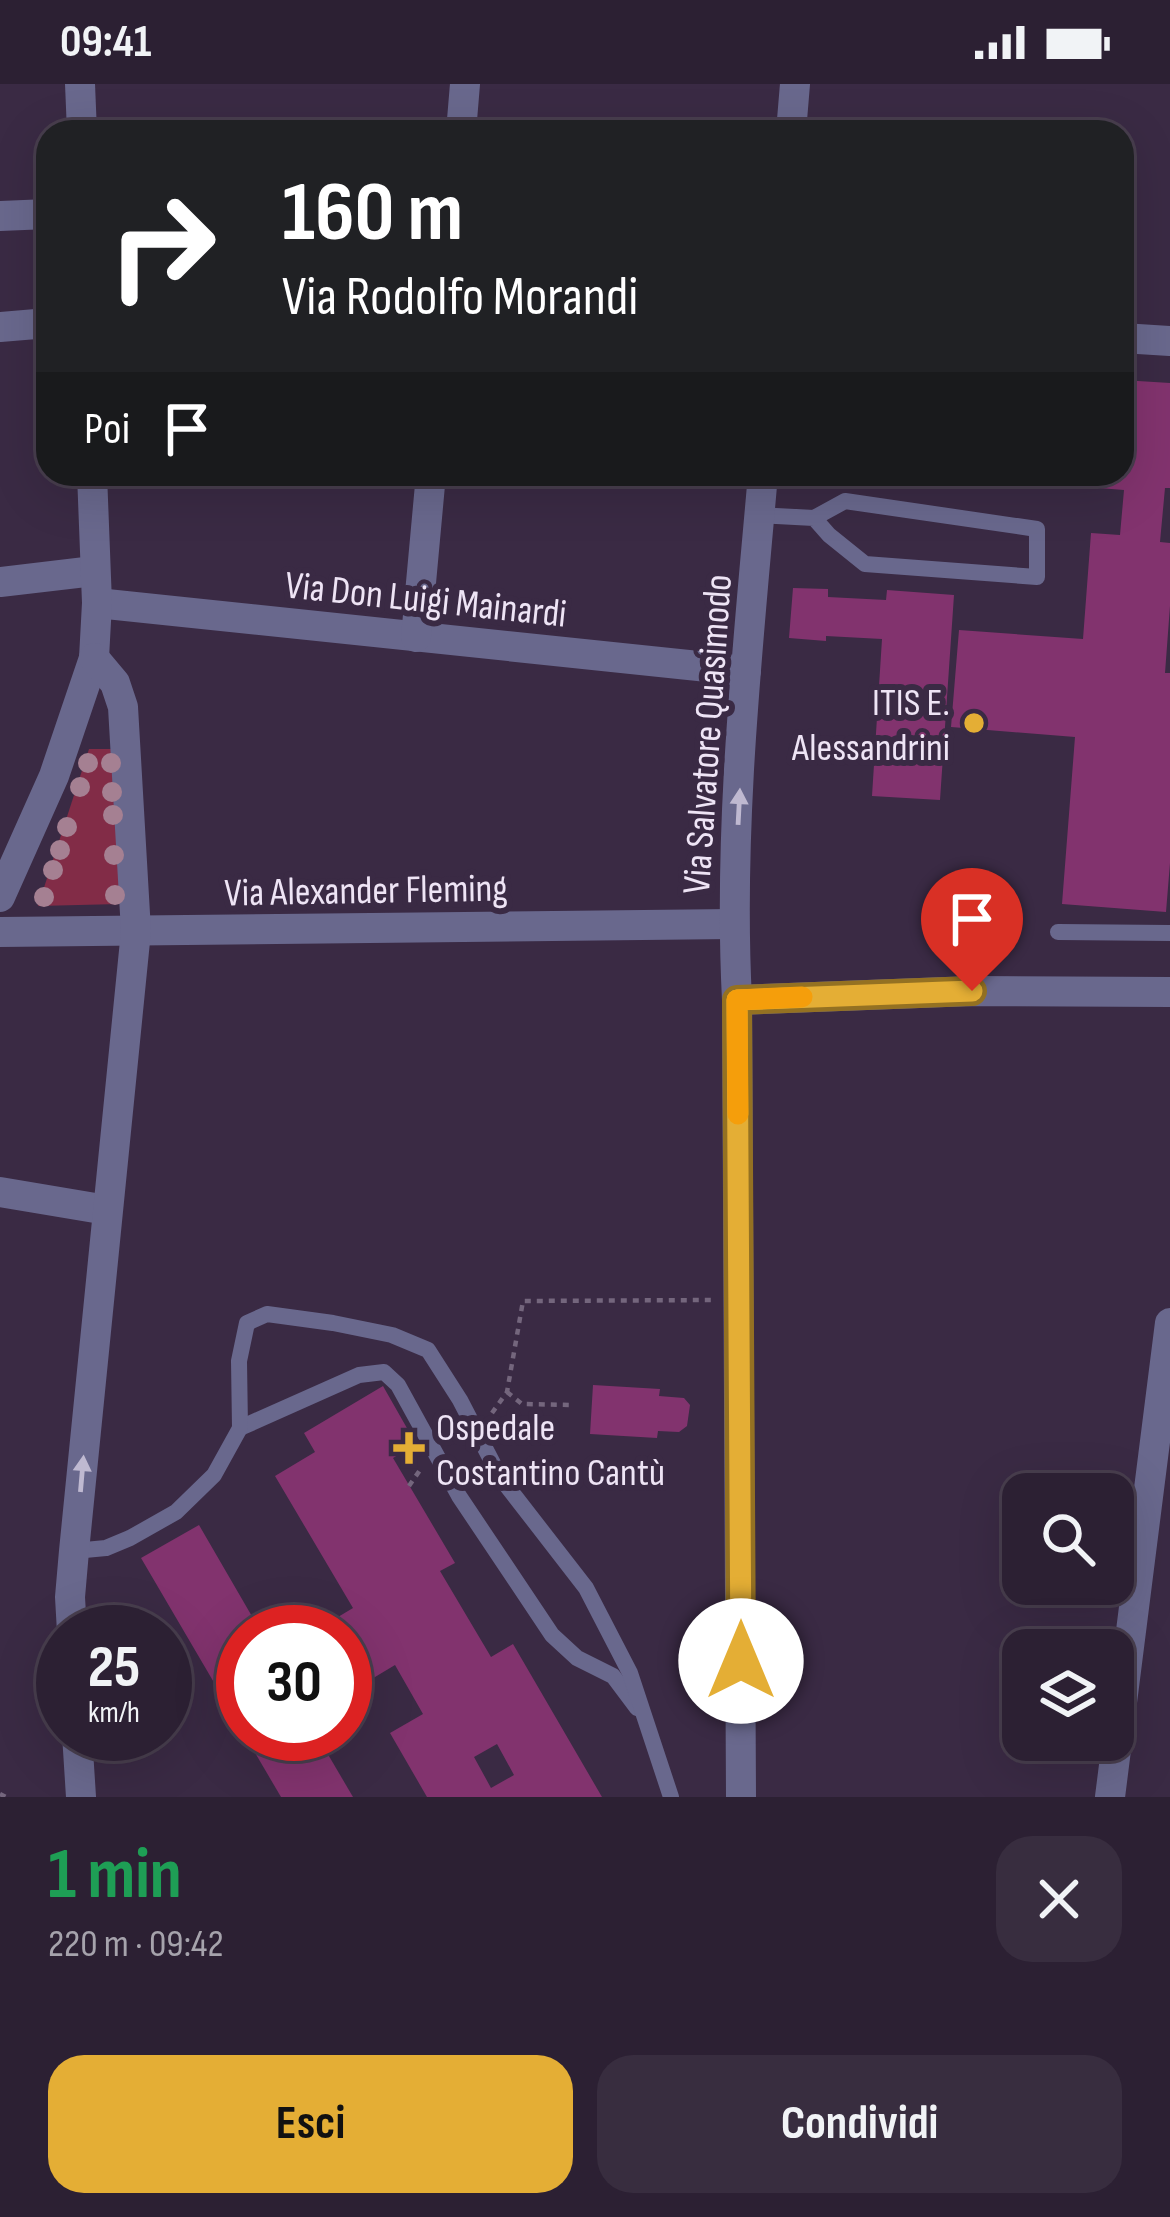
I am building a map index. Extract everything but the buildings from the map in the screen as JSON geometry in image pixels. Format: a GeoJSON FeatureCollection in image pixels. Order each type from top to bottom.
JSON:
{"type":"FeatureCollection","features":[{"type":"Feature","properties":{"kind":"street"},"geometry":{"type":"LineString","coordinates":[[80,84],[82,120]]}},
{"type":"Feature","properties":{"kind":"street"},"geometry":{"type":"LineString","coordinates":[[462,120],[466,84]]}},
{"type":"Feature","properties":{"kind":"street"},"geometry":{"type":"LineString","coordinates":[[792,120],[795,84]]}},
{"type":"Feature","properties":{"kind":"street"},"geometry":{"type":"LineString","coordinates":[[0,216],[36,214]]}},
{"type":"Feature","properties":{"kind":"street"},"geometry":{"type":"LineString","coordinates":[[0,327],[36,324]]}},
{"type":"Feature","properties":{"kind":"street"},"geometry":{"type":"LineString","coordinates":[[1134,339],[1170,341]]}},
{"type":"Feature","properties":{"kind":"street"},"geometry":{"type":"LineString","coordinates":[[0,897],[54,776],[94,658],[98,603],[92,486]]}},
{"type":"Feature","properties":{"kind":"street"},"geometry":{"type":"LineString","coordinates":[[416,637],[430,486]]}},
{"type":"Feature","properties":{"kind":"street","name":"Via Salvatore Quasimodo"},"geometry":{"type":"LineString","coordinates":[[741,1797],[733,924],[746,671],[762,486]]}},
{"type":"Feature","properties":{"kind":"street"},"geometry":{"type":"LineString","coordinates":[[0,582],[94,571]]}},
{"type":"Feature","properties":{"kind":"street","name":"Via Don Luigi Mainardi"},"geometry":{"type":"LineString","coordinates":[[98,603],[746,671]]}},
{"type":"Feature","properties":{"kind":"street"},"geometry":{"type":"LineString","coordinates":[[70,1605],[136,931],[123,707],[115,682],[94,658]]}},
{"type":"Feature","properties":{"kind":"street","name":"Via Alexander Fleming"},"geometry":{"type":"LineString","coordinates":[[0,932],[733,924]]}},
{"type":"Feature","properties":{"kind":"street"},"geometry":{"type":"LineString","coordinates":[[737,1000],[972,991],[1170,992]]}},
{"type":"Feature","properties":{"kind":"street"},"geometry":{"type":"LineString","coordinates":[[0,1192],[107,1210]]}},
{"type":"Feature","properties":{"kind":"street"},"geometry":{"type":"LineString","coordinates":[[1110,1797],[1170,1323]]}},
{"type":"Feature","properties":{"kind":"street"},"geometry":{"type":"LineString","coordinates":[[79,1761],[81,1797]]}},
{"type":"Feature","properties":{"kind":"lane"},"geometry":{"type":"LineString","coordinates":[[759,515],[814,518],[845,501],[1037,529],[1037,577],[865,564],[814,518]]}},
{"type":"Feature","properties":{"kind":"lane"},"geometry":{"type":"LineString","coordinates":[[1058,932],[1170,933]]}},
{"type":"Feature","properties":{"kind":"lane"},"geometry":{"type":"LineString","coordinates":[[74,1551],[106,1548],[176,1512],[214,1475],[240,1428],[239,1360],[247,1323],[267,1314],[392,1335],[428,1350],[500,1477],[586,1588],[630,1673],[671,1797]]}},
{"type":"Feature","properties":{"kind":"lane"},"geometry":{"type":"LineString","coordinates":[[240,1428],[359,1375],[384,1372],[398,1385],[459,1496],[552,1635],[577,1658],[613,1676],[645,1718]]}},
{"type":"Feature","properties":{"kind":"path"},"geometry":{"type":"LineString","coordinates":[[474,1427],[489,1417],[507,1392],[523,1301],[739,1300]]}},
{"type":"Feature","properties":{"kind":"path"},"geometry":{"type":"LineString","coordinates":[[507,1392],[522,1405],[571,1405]]}},
{"type":"Feature","properties":{"kind":"shaded area"},"geometry":{"type":"Polygon","coordinates":[[[89,749],[115,749],[120,904],[38,906],[89,749]]]}},
{"type":"Feature","properties":{"kind":"slow traffic"},"geometry":{"type":"LineString","coordinates":[[738,1114],[737,1000],[802,997]]}},
{"type":"Feature","properties":{"kind":"place","name":"ITIS E. Alessandrini"},"geometry":{"type":"Point","coordinates":[974,723]}},
{"type":"Feature","properties":{"kind":"place","name":"Ospedale Costantino Cantù"},"geometry":{"type":"Point","coordinates":[409,1448]}},
{"type":"Feature","properties":{"kind":"route"},"geometry":{"type":"LineString","coordinates":[[741,1661],[737,1000],[972,991]]}}]}
